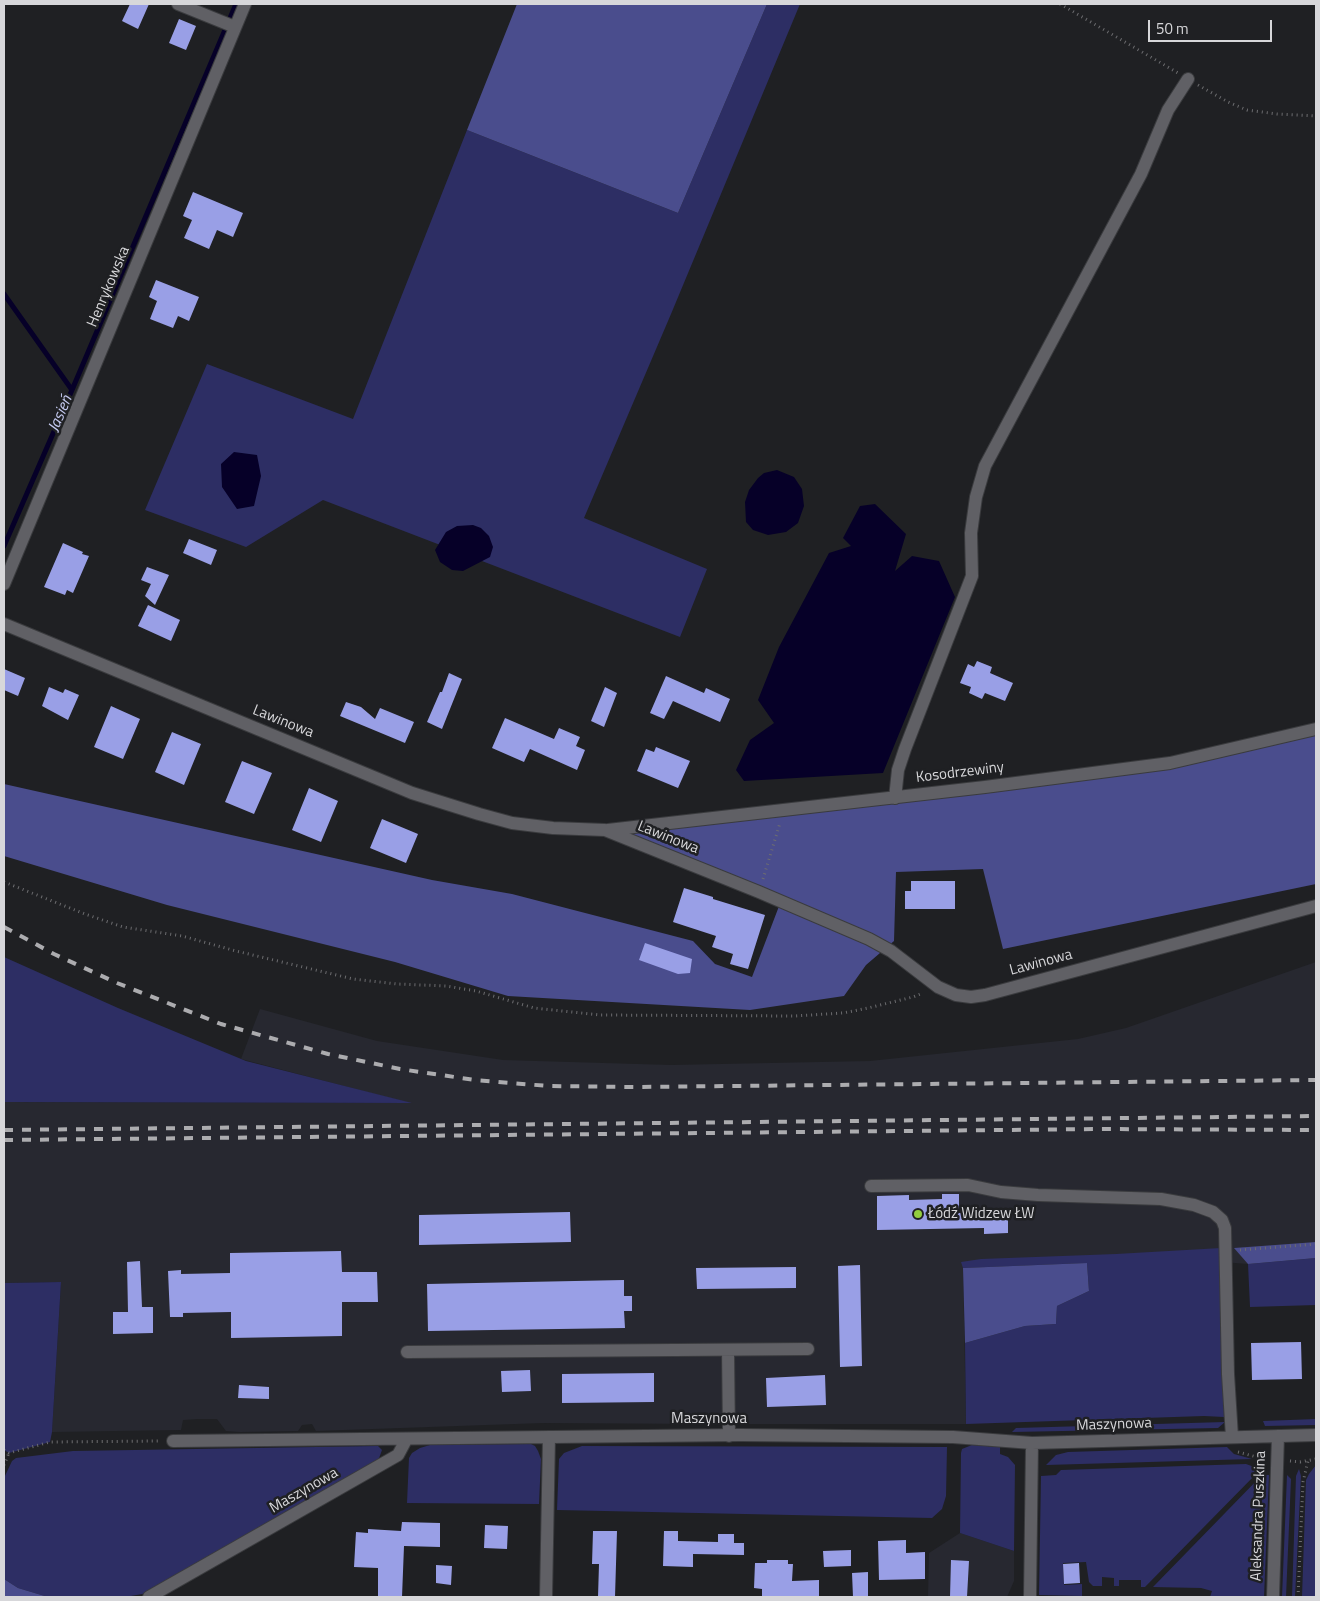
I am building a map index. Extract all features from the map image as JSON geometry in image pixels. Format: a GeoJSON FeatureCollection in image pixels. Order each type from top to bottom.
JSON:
{"type":"FeatureCollection","features":[{"type":"Feature","properties":{"kind":"street"},"geometry":{"type":"LineString","coordinates":[[178,4],[234,27]]}},
{"type":"Feature","properties":{"kind":"street","name":"Henrykowska"},"geometry":{"type":"LineString","coordinates":[[4,584],[244,4]]}},
{"type":"Feature","properties":{"kind":"street"},"geometry":{"type":"LineString","coordinates":[[895,798],[898,770],[905,749],[972,576],[971,533],[976,497],[985,466],[1141,174],[1168,110],[1188,79]]}},
{"type":"Feature","properties":{"kind":"street","name":"Lawinowa"},"geometry":{"type":"LineString","coordinates":[[4,624],[412,793],[512,823],[553,828],[605,830],[760,892],[884,947],[910,964],[938,987],[956,995],[971,997],[984,995],[1316,906]]}},
{"type":"Feature","properties":{"kind":"street","name":"Kosodrzewiny"},"geometry":{"type":"LineString","coordinates":[[605,830],[895,798],[1170,763],[1316,729]]}},
{"type":"Feature","properties":{"kind":"street"},"geometry":{"type":"LineString","coordinates":[[871,1186],[968,1185],[1002,1192],[1038,1195],[1140,1198],[1180,1202],[1213,1212],[1222,1220],[1225,1228],[1228,1374],[1232,1437]]}},
{"type":"Feature","properties":{"kind":"street"},"geometry":{"type":"LineString","coordinates":[[407,1352],[808,1349]]}},
{"type":"Feature","properties":{"kind":"street"},"geometry":{"type":"LineString","coordinates":[[728,1350],[729,1436]]}},
{"type":"Feature","properties":{"kind":"street","name":"Maszynowa"},"geometry":{"type":"LineString","coordinates":[[149,1597],[398,1455],[406,1440],[729,1436],[953,1437],[1032,1443],[1316,1435]]}},
{"type":"Feature","properties":{"kind":"street","name":"Aleksandra Puszkina"},"geometry":{"type":"LineString","coordinates":[[1273,1597],[1278,1436]]}},
{"type":"Feature","properties":{"kind":"street"},"geometry":{"type":"LineString","coordinates":[[546,1597],[548,1437]]}},
{"type":"Feature","properties":{"kind":"street"},"geometry":{"type":"LineString","coordinates":[[173,1441],[406,1440]]}},
{"type":"Feature","properties":{"kind":"street"},"geometry":{"type":"LineString","coordinates":[[1030,1597],[1032,1443]]}},
{"type":"Feature","properties":{"kind":"path"},"geometry":{"type":"LineString","coordinates":[[760,892],[783,811]]}},
{"type":"Feature","properties":{"kind":"path"},"geometry":{"type":"LineString","coordinates":[[4,882],[84,914],[123,927],[182,936],[236,951],[353,978],[397,984],[446,986],[476,991],[534,1008],[600,1015],[796,1016],[843,1013],[868,1008],[913,997],[938,987]]}},
{"type":"Feature","properties":{"kind":"path"},"geometry":{"type":"LineString","coordinates":[[1226,1251],[1316,1244]]}},
{"type":"Feature","properties":{"kind":"path"},"geometry":{"type":"LineString","coordinates":[[4,1450],[9,1453],[50,1442],[173,1441]]}},
{"type":"Feature","properties":{"kind":"path"},"geometry":{"type":"LineString","coordinates":[[4,1465],[9,1453]]}},
{"type":"Feature","properties":{"kind":"path"},"geometry":{"type":"LineString","coordinates":[[1298,1597],[1303,1482],[1308,1461]]}},
{"type":"Feature","properties":{"kind":"shaded area"},"geometry":{"type":"Polygon","coordinates":[[[517,4],[767,4],[678,213],[467,130],[517,4]]]}},
{"type":"Feature","properties":{"kind":"shaded area"},"geometry":{"type":"Polygon","coordinates":[[[767,4],[800,4],[584,518],[707,569],[680,637],[323,500],[246,547],[145,510],[207,364],[353,419],[467,130],[678,213],[767,4]]]}},
{"type":"Feature","properties":{"kind":"shaded area"},"geometry":{"type":"Polygon","coordinates":[[[234,452],[257,455],[261,476],[254,506],[237,509],[222,487],[221,464],[234,452]]]}},
{"type":"Feature","properties":{"kind":"shaded area"},"geometry":{"type":"Polygon","coordinates":[[[777,470],[794,477],[802,489],[804,506],[798,523],[786,532],[768,535],[753,530],[746,522],[745,502],[749,490],[758,478],[764,473],[777,470]]]}},
{"type":"Feature","properties":{"kind":"shaded area"},"geometry":{"type":"Polygon","coordinates":[[[875,504],[906,534],[895,571],[912,556],[939,561],[955,597],[883,773],[744,781],[736,770],[750,740],[774,723],[758,700],[779,647],[829,553],[851,546],[843,538],[860,506],[875,504]]]}},
{"type":"Feature","properties":{"kind":"shaded area"},"geometry":{"type":"Polygon","coordinates":[[[473,525],[481,528],[489,536],[493,547],[490,557],[463,571],[452,570],[440,562],[435,550],[446,532],[457,526],[473,525]]]}},
{"type":"Feature","properties":{"kind":"shaded area"},"geometry":{"type":"Polygon","coordinates":[[[1316,729],[1316,884],[1003,949],[983,869],[896,872],[894,941],[866,965],[844,996],[750,1010],[508,996],[395,962],[167,905],[4,856],[4,784],[432,880],[512,894],[693,941],[715,964],[752,977],[781,901],[605,830],[1170,763],[1316,729]]]}},
{"type":"Feature","properties":{"kind":"shaded area"},"geometry":{"type":"Polygon","coordinates":[[[4,957],[118,1008],[246,1061],[412,1103],[4,1102],[4,957]]]}},
{"type":"Feature","properties":{"kind":"shaded area"},"geometry":{"type":"Polygon","coordinates":[[[1316,962],[1316,1258],[1248,1264],[1197,1260],[963,1268],[966,1424],[748,1424],[739,1418],[720,1418],[713,1424],[543,1423],[316,1431],[312,1424],[302,1425],[298,1431],[240,1432],[226,1431],[217,1419],[198,1419],[183,1420],[181,1430],[52,1432],[61,1282],[4,1283],[4,1102],[409,1103],[241,1059],[260,1009],[377,1041],[503,1060],[671,1065],[870,1061],[1078,1039],[1126,1028],[1316,962]]]}},
{"type":"Feature","properties":{"kind":"shaded area"},"geometry":{"type":"Polygon","coordinates":[[[1316,1242],[1316,1258],[1248,1264],[1234,1248],[1316,1242]]]}},
{"type":"Feature","properties":{"kind":"shaded area"},"geometry":{"type":"Polygon","coordinates":[[[1221,1248],[1224,1417],[1204,1416],[966,1424],[965,1343],[1025,1326],[1056,1324],[1057,1306],[1089,1291],[1087,1263],[963,1268],[961,1262],[981,1259],[1221,1248]]]}},
{"type":"Feature","properties":{"kind":"shaded area"},"geometry":{"type":"Polygon","coordinates":[[[1316,1258],[1316,1305],[1250,1307],[1248,1264],[1316,1258]]]}},
{"type":"Feature","properties":{"kind":"shaded area"},"geometry":{"type":"Polygon","coordinates":[[[1087,1263],[1089,1291],[1057,1306],[1056,1324],[1025,1326],[965,1343],[963,1268],[1087,1263]]]}},
{"type":"Feature","properties":{"kind":"shaded area"},"geometry":{"type":"Polygon","coordinates":[[[61,1282],[50,1442],[9,1453],[4,1450],[4,1283],[61,1282]]]}},
{"type":"Feature","properties":{"kind":"shaded area"},"geometry":{"type":"Polygon","coordinates":[[[1316,1419],[1316,1425],[1265,1426],[1263,1421],[1316,1419]]]}},
{"type":"Feature","properties":{"kind":"shaded area"},"geometry":{"type":"Polygon","coordinates":[[[1225,1422],[1218,1428],[1012,1432],[1016,1428],[1225,1422]]]}},
{"type":"Feature","properties":{"kind":"shaded area"},"geometry":{"type":"Polygon","coordinates":[[[531,1444],[535,1446],[541,1459],[539,1504],[407,1503],[409,1458],[412,1453],[420,1448],[430,1445],[531,1444]]]}},
{"type":"Feature","properties":{"kind":"shaded area"},"geometry":{"type":"Polygon","coordinates":[[[972,1445],[1000,1447],[1000,1454],[1008,1457],[1015,1465],[1014,1551],[960,1533],[961,1453],[962,1449],[972,1445]]]}},
{"type":"Feature","properties":{"kind":"shaded area"},"geometry":{"type":"Polygon","coordinates":[[[378,1446],[382,1450],[378,1461],[148,1593],[125,1597],[48,1597],[18,1588],[4,1579],[4,1478],[12,1461],[16,1458],[73,1451],[378,1446]]]}},
{"type":"Feature","properties":{"kind":"shaded area"},"geometry":{"type":"Polygon","coordinates":[[[582,1446],[947,1447],[946,1496],[942,1509],[932,1518],[557,1510],[559,1459],[564,1453],[582,1446]]]}},
{"type":"Feature","properties":{"kind":"shaded area"},"geometry":{"type":"Polygon","coordinates":[[[1227,1447],[1234,1454],[1252,1459],[1046,1465],[1056,1455],[1068,1452],[1227,1447]]]}},
{"type":"Feature","properties":{"kind":"shaded area"},"geometry":{"type":"Polygon","coordinates":[[[1246,1464],[1257,1468],[1257,1473],[1145,1587],[1141,1587],[1141,1580],[1119,1580],[1119,1586],[1114,1586],[1114,1578],[1102,1577],[1102,1586],[1093,1586],[1089,1582],[1086,1562],[1063,1563],[1064,1585],[1082,1584],[1082,1596],[1039,1595],[1041,1476],[1056,1475],[1061,1470],[1246,1464]]]}},
{"type":"Feature","properties":{"kind":"shaded area"},"geometry":{"type":"Polygon","coordinates":[[[1316,1465],[1316,1597],[1302,1597],[1306,1480],[1316,1465]]]}},
{"type":"Feature","properties":{"kind":"shaded area"},"geometry":{"type":"Polygon","coordinates":[[[1299,1469],[1301,1476],[1295,1597],[1292,1597],[1296,1476],[1299,1469]]]}},
{"type":"Feature","properties":{"kind":"shaded area"},"geometry":{"type":"Polygon","coordinates":[[[1262,1475],[1269,1475],[1264,1597],[1210,1597],[1212,1591],[1201,1588],[1153,1587],[1262,1475]]]}},
{"type":"Feature","properties":{"kind":"shaded area"},"geometry":{"type":"Polygon","coordinates":[[[1287,1475],[1291,1479],[1286,1597],[1282,1597],[1287,1475]]]}},
{"type":"Feature","properties":{"kind":"shaded area"},"geometry":{"type":"Polygon","coordinates":[[[960,1533],[1014,1551],[1014,1581],[1007,1597],[928,1597],[929,1553],[960,1533]]]}},
{"type":"Feature","properties":{"kind":"shaded area"},"geometry":{"type":"Polygon","coordinates":[[[4,1579],[18,1588],[48,1597],[4,1597],[4,1579]]]}},
{"type":"Feature","properties":{"kind":"building"},"geometry":{"type":"Polygon","coordinates":[[[130,4],[149,4],[138,29],[122,21],[130,4]]]}},
{"type":"Feature","properties":{"kind":"building"},"geometry":{"type":"Polygon","coordinates":[[[179,19],[196,26],[186,50],[169,43],[179,19]]]}},
{"type":"Feature","properties":{"kind":"building"},"geometry":{"type":"Polygon","coordinates":[[[193,192],[243,213],[233,237],[217,230],[209,249],[184,238],[192,220],[183,216],[193,192]]]}},
{"type":"Feature","properties":{"kind":"building"},"geometry":{"type":"Polygon","coordinates":[[[156,280],[199,297],[189,321],[178,316],[173,328],[150,319],[157,301],[149,297],[156,280]]]}},
{"type":"Feature","properties":{"kind":"building"},"geometry":{"type":"Polygon","coordinates":[[[189,539],[217,550],[211,565],[183,553],[189,539]]]}},
{"type":"Feature","properties":{"kind":"building"},"geometry":{"type":"Polygon","coordinates":[[[63,543],[89,556],[73,593],[67,590],[65,595],[44,587],[63,543]]]}},
{"type":"Feature","properties":{"kind":"building"},"geometry":{"type":"Polygon","coordinates":[[[147,567],[169,575],[155,605],[145,596],[151,584],[141,580],[147,567]]]}},
{"type":"Feature","properties":{"kind":"building"},"geometry":{"type":"Polygon","coordinates":[[[148,605],[180,620],[171,641],[138,626],[148,605]]]}},
{"type":"Feature","properties":{"kind":"building"},"geometry":{"type":"Polygon","coordinates":[[[977,661],[992,667],[990,673],[1013,683],[1005,701],[985,693],[982,699],[969,693],[971,687],[960,683],[968,664],[974,667],[977,661]]]}},
{"type":"Feature","properties":{"kind":"building"},"geometry":{"type":"Polygon","coordinates":[[[4,669],[25,678],[18,696],[4,690],[4,669]]]}},
{"type":"Feature","properties":{"kind":"building"},"geometry":{"type":"Polygon","coordinates":[[[449,673],[462,679],[442,729],[427,722],[449,673]]]}},
{"type":"Feature","properties":{"kind":"building"},"geometry":{"type":"Polygon","coordinates":[[[666,676],[704,693],[706,688],[730,699],[720,722],[673,701],[664,719],[650,713],[666,676]]]}},
{"type":"Feature","properties":{"kind":"building"},"geometry":{"type":"Polygon","coordinates":[[[49,687],[63,693],[65,689],[79,695],[68,720],[42,706],[49,687]]]}},
{"type":"Feature","properties":{"kind":"building"},"geometry":{"type":"Polygon","coordinates":[[[605,687],[617,693],[604,727],[591,721],[605,687]]]}},
{"type":"Feature","properties":{"kind":"building"},"geometry":{"type":"Polygon","coordinates":[[[346,702],[361,707],[375,719],[380,708],[414,722],[405,743],[340,716],[346,702]]]}},
{"type":"Feature","properties":{"kind":"building"},"geometry":{"type":"Polygon","coordinates":[[[111,706],[140,719],[123,759],[94,747],[111,706]]]}},
{"type":"Feature","properties":{"kind":"building"},"geometry":{"type":"Polygon","coordinates":[[[505,718],[554,739],[559,728],[580,737],[576,746],[585,750],[577,770],[530,749],[524,762],[492,748],[505,718]]]}},
{"type":"Feature","properties":{"kind":"building"},"geometry":{"type":"Polygon","coordinates":[[[172,732],[201,744],[184,785],[155,772],[172,732]]]}},
{"type":"Feature","properties":{"kind":"building"},"geometry":{"type":"Polygon","coordinates":[[[656,747],[690,761],[678,788],[637,771],[646,749],[654,752],[656,747]]]}},
{"type":"Feature","properties":{"kind":"building"},"geometry":{"type":"Polygon","coordinates":[[[242,761],[272,773],[254,814],[225,802],[242,761]]]}},
{"type":"Feature","properties":{"kind":"building"},"geometry":{"type":"Polygon","coordinates":[[[309,788],[338,801],[321,842],[292,830],[309,788]]]}},
{"type":"Feature","properties":{"kind":"building"},"geometry":{"type":"Polygon","coordinates":[[[382,819],[418,834],[406,863],[370,848],[382,819]]]}},
{"type":"Feature","properties":{"kind":"building"},"geometry":{"type":"Polygon","coordinates":[[[911,881],[955,881],[955,909],[905,909],[905,891],[911,891],[911,881]]]}},
{"type":"Feature","properties":{"kind":"building"},"geometry":{"type":"Polygon","coordinates":[[[684,888],[765,915],[748,969],[730,964],[733,954],[712,947],[716,936],[673,922],[684,888]]]}},
{"type":"Feature","properties":{"kind":"building"},"geometry":{"type":"Polygon","coordinates":[[[645,943],[692,959],[690,973],[678,974],[639,960],[645,943]]]}},
{"type":"Feature","properties":{"kind":"building","name":"Łódź Widzew ŁW"},"geometry":{"type":"Polygon","coordinates":[[[942,1194],[959,1194],[959,1213],[1008,1212],[1008,1233],[984,1234],[984,1228],[877,1230],[877,1196],[909,1195],[909,1200],[942,1199],[942,1194]]]}},
{"type":"Feature","properties":{"kind":"building"},"geometry":{"type":"Polygon","coordinates":[[[570,1212],[571,1242],[419,1245],[419,1215],[570,1212]]]}},
{"type":"Feature","properties":{"kind":"building"},"geometry":{"type":"Polygon","coordinates":[[[341,1251],[342,1272],[377,1272],[378,1302],[342,1302],[342,1336],[231,1338],[231,1312],[183,1313],[183,1317],[170,1317],[168,1271],[181,1270],[181,1274],[230,1273],[230,1253],[341,1251]]]}},
{"type":"Feature","properties":{"kind":"building"},"geometry":{"type":"Polygon","coordinates":[[[140,1261],[142,1307],[153,1307],[153,1333],[113,1334],[113,1312],[128,1312],[127,1262],[140,1261]]]}},
{"type":"Feature","properties":{"kind":"building"},"geometry":{"type":"Polygon","coordinates":[[[860,1265],[862,1366],[840,1367],[838,1266],[860,1265]]]}},
{"type":"Feature","properties":{"kind":"building"},"geometry":{"type":"Polygon","coordinates":[[[796,1267],[796,1288],[697,1289],[696,1268],[796,1267]]]}},
{"type":"Feature","properties":{"kind":"building"},"geometry":{"type":"Polygon","coordinates":[[[624,1280],[624,1296],[632,1296],[632,1311],[624,1311],[625,1328],[428,1331],[427,1284],[624,1280]]]}},
{"type":"Feature","properties":{"kind":"building"},"geometry":{"type":"Polygon","coordinates":[[[1301,1342],[1302,1379],[1252,1380],[1251,1343],[1301,1342]]]}},
{"type":"Feature","properties":{"kind":"building"},"geometry":{"type":"Polygon","coordinates":[[[530,1370],[531,1391],[502,1392],[501,1371],[530,1370]]]}},
{"type":"Feature","properties":{"kind":"building"},"geometry":{"type":"Polygon","coordinates":[[[654,1373],[654,1402],[562,1403],[562,1374],[654,1373]]]}},
{"type":"Feature","properties":{"kind":"building"},"geometry":{"type":"Polygon","coordinates":[[[825,1375],[826,1405],[767,1407],[766,1378],[825,1375]]]}},
{"type":"Feature","properties":{"kind":"building"},"geometry":{"type":"Polygon","coordinates":[[[239,1385],[269,1387],[269,1399],[238,1398],[239,1385]]]}},
{"type":"Feature","properties":{"kind":"building"},"geometry":{"type":"Polygon","coordinates":[[[402,1522],[440,1523],[440,1547],[404,1546],[402,1597],[378,1597],[378,1568],[354,1567],[356,1532],[368,1533],[368,1529],[401,1531],[402,1522]]]}},
{"type":"Feature","properties":{"kind":"building"},"geometry":{"type":"Polygon","coordinates":[[[485,1525],[508,1526],[507,1549],[484,1548],[485,1525]]]}},
{"type":"Feature","properties":{"kind":"building"},"geometry":{"type":"Polygon","coordinates":[[[593,1531],[617,1531],[615,1597],[598,1597],[599,1564],[592,1564],[593,1531]]]}},
{"type":"Feature","properties":{"kind":"building"},"geometry":{"type":"Polygon","coordinates":[[[664,1531],[678,1531],[678,1541],[718,1542],[718,1534],[734,1534],[734,1543],[744,1543],[744,1555],[693,1554],[693,1567],[663,1566],[664,1531]]]}},
{"type":"Feature","properties":{"kind":"building"},"geometry":{"type":"Polygon","coordinates":[[[906,1540],[906,1553],[925,1552],[925,1579],[879,1580],[878,1541],[906,1540]]]}},
{"type":"Feature","properties":{"kind":"building"},"geometry":{"type":"Polygon","coordinates":[[[851,1550],[851,1566],[824,1567],[823,1551],[851,1550]]]}},
{"type":"Feature","properties":{"kind":"building"},"geometry":{"type":"Polygon","coordinates":[[[767,1560],[788,1560],[788,1564],[793,1564],[792,1581],[819,1580],[819,1597],[762,1597],[762,1589],[754,1588],[755,1563],[767,1563],[767,1560]]]}},
{"type":"Feature","properties":{"kind":"building"},"geometry":{"type":"Polygon","coordinates":[[[951,1560],[969,1561],[967,1597],[950,1597],[951,1560]]]}},
{"type":"Feature","properties":{"kind":"building"},"geometry":{"type":"Polygon","coordinates":[[[1079,1563],[1080,1583],[1064,1584],[1063,1564],[1079,1563]]]}},
{"type":"Feature","properties":{"kind":"building"},"geometry":{"type":"Polygon","coordinates":[[[436,1565],[452,1566],[451,1585],[436,1583],[436,1565]]]}},
{"type":"Feature","properties":{"kind":"building"},"geometry":{"type":"Polygon","coordinates":[[[868,1572],[868,1597],[853,1597],[852,1573],[868,1572]]]}},
{"type":"Feature","properties":{"kind":"waterway"},"geometry":{"type":"LineString","coordinates":[[72,390],[236,4]]}},
{"type":"Feature","properties":{"kind":"waterway","name":"Jasień"},"geometry":{"type":"LineString","coordinates":[[4,294],[72,390],[4,546]]}},
{"type":"Feature","properties":{"kind":"railway"},"geometry":{"type":"LineString","coordinates":[[4,927],[54,954],[117,983],[221,1024],[328,1054],[400,1069],[475,1080],[548,1086],[635,1087],[1316,1080]]}},
{"type":"Feature","properties":{"kind":"railway"},"geometry":{"type":"LineString","coordinates":[[4,1130],[1316,1116]]}},
{"type":"Feature","properties":{"kind":"railway"},"geometry":{"type":"LineString","coordinates":[[4,1140],[1102,1129],[1316,1130]]}},
{"type":"Feature","properties":{"kind":"place","name":"Łódź Widzew ŁW"},"geometry":{"type":"Point","coordinates":[918,1214]}}]}
